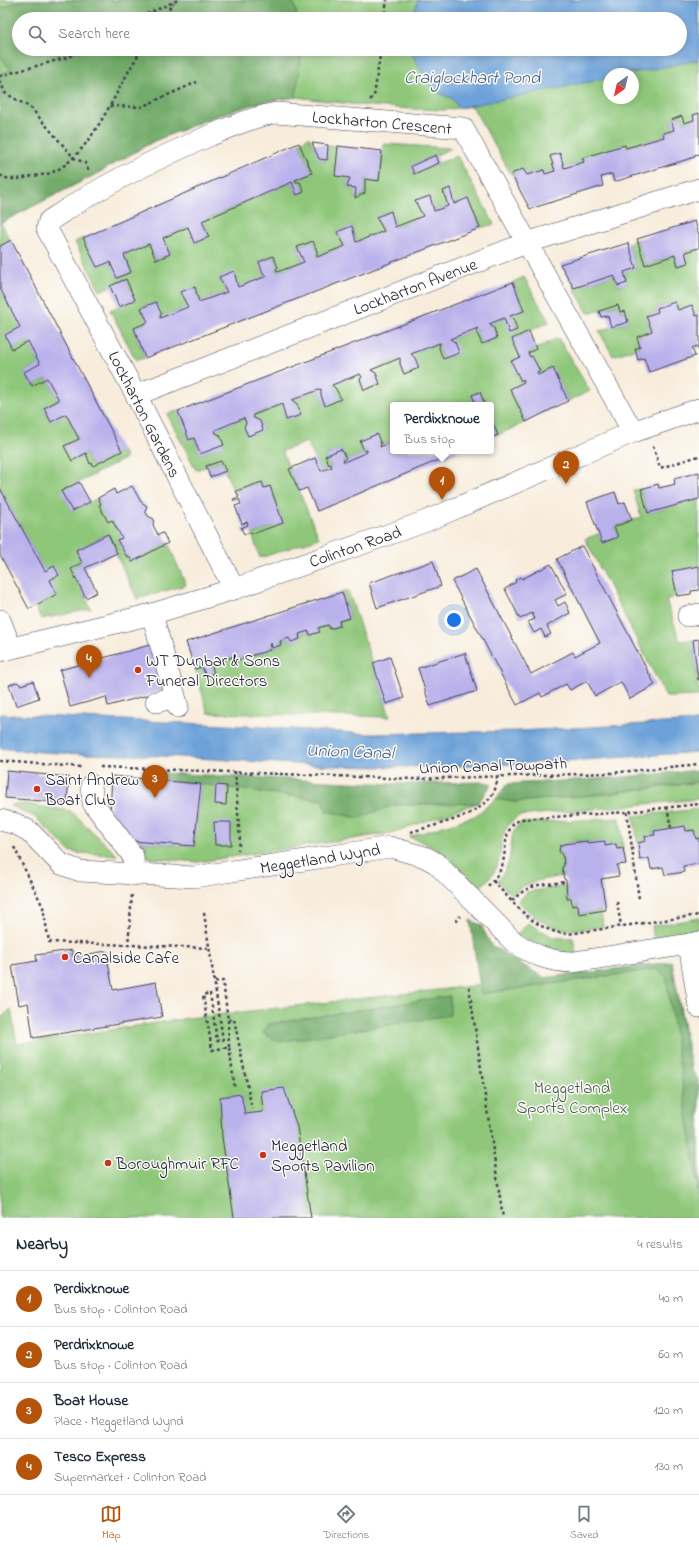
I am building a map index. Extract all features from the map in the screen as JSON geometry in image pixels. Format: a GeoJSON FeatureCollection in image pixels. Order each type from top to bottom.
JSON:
{"type":"FeatureCollection","features":[{"type":"Feature","properties":{"kind":"street","name":"Lockharton Crescent"},"geometry":{"type":"LineString","coordinates":[[53,241],[47,228],[49,221],[93,194],[174,151],[255,117],[276,113],[463,128],[526,243],[640,430]]}},
{"type":"Feature","properties":{"kind":"street","name":"Lockharton Avenue"},"geometry":{"type":"LineString","coordinates":[[136,395],[526,243],[699,189]]}},
{"type":"Feature","properties":{"kind":"street","name":"Lockharton Gardens"},"geometry":{"type":"LineString","coordinates":[[53,241],[136,395],[234,588]]}},
{"type":"Feature","properties":{"kind":"street","name":"Colinton Road"},"geometry":{"type":"LineString","coordinates":[[6,650],[152,614],[234,588],[424,522],[640,430],[699,409]]}},
{"type":"Feature","properties":{"kind":"street"},"geometry":{"type":"LineString","coordinates":[[152,614],[170,702]]}},
{"type":"Feature","properties":{"kind":"street"},"geometry":{"type":"LineString","coordinates":[[0,620],[6,650]]}},
{"type":"Feature","properties":{"kind":"street"},"geometry":{"type":"LineString","coordinates":[[90,773],[93,803],[133,856],[134,875]]}},
{"type":"Feature","properties":{"kind":"street","name":"Meggetland Wynd"},"geometry":{"type":"LineString","coordinates":[[0,820],[16,824],[29,831],[56,859],[66,867],[80,871],[134,875],[194,877],[390,848],[425,857],[436,863],[514,942],[528,952],[558,962],[574,962],[694,943]]}},
{"type":"Feature","properties":{"kind":"street"},"geometry":{"type":"LineString","coordinates":[[694,943],[699,1007]]}},
{"type":"Feature","properties":{"kind":"path"},"geometry":{"type":"LineString","coordinates":[[385,12],[387,0]]}},
{"type":"Feature","properties":{"kind":"path"},"geometry":{"type":"LineString","coordinates":[[151,12],[175,1]]}},
{"type":"Feature","properties":{"kind":"path"},"geometry":{"type":"LineString","coordinates":[[167,12],[175,1]]}},
{"type":"Feature","properties":{"kind":"path"},"geometry":{"type":"LineString","coordinates":[[0,76],[71,56]]}},
{"type":"Feature","properties":{"kind":"path"},"geometry":{"type":"LineString","coordinates":[[0,175],[6,179],[27,178],[53,172],[74,158],[110,106],[138,56]]}},
{"type":"Feature","properties":{"kind":"path"},"geometry":{"type":"LineString","coordinates":[[374,96],[380,56]]}},
{"type":"Feature","properties":{"kind":"path"},"geometry":{"type":"LineString","coordinates":[[0,80],[5,93],[31,108],[74,158],[84,163]]}},
{"type":"Feature","properties":{"kind":"path"},"geometry":{"type":"LineString","coordinates":[[110,106],[141,107],[198,82]]}},
{"type":"Feature","properties":{"kind":"path"},"geometry":{"type":"LineString","coordinates":[[640,430],[660,468],[699,456]]}},
{"type":"Feature","properties":{"kind":"path","name":"Union Canal Towpath"},"geometry":{"type":"LineString","coordinates":[[0,761],[90,773],[235,771],[387,779],[611,773],[699,764]]}},
{"type":"Feature","properties":{"kind":"path"},"geometry":{"type":"LineString","coordinates":[[234,872],[240,841],[235,771]]}},
{"type":"Feature","properties":{"kind":"path"},"geometry":{"type":"LineString","coordinates":[[390,848],[403,834],[474,812],[493,796],[497,777]]}},
{"type":"Feature","properties":{"kind":"path"},"geometry":{"type":"LineString","coordinates":[[474,901],[493,881],[503,864],[506,838],[514,822],[522,819],[626,812],[699,804]]}},
{"type":"Feature","properties":{"kind":"path"},"geometry":{"type":"LineString","coordinates":[[667,807],[671,828]]}},
{"type":"Feature","properties":{"kind":"path"},"geometry":{"type":"LineString","coordinates":[[626,812],[639,899]]}},
{"type":"Feature","properties":{"kind":"path"},"geometry":{"type":"LineString","coordinates":[[13,845],[43,907],[49,942],[210,948]]}},
{"type":"Feature","properties":{"kind":"path"},"geometry":{"type":"LineString","coordinates":[[128,946],[134,875]]}},
{"type":"Feature","properties":{"kind":"path"},"geometry":{"type":"LineString","coordinates":[[493,881],[530,919],[550,931],[559,934],[568,934],[699,915]]}},
{"type":"Feature","properties":{"kind":"path"},"geometry":{"type":"LineString","coordinates":[[512,901],[523,890],[532,886],[566,882]]}},
{"type":"Feature","properties":{"kind":"path"},"geometry":{"type":"LineString","coordinates":[[617,902],[621,926]]}},
{"type":"Feature","properties":{"kind":"path"},"geometry":{"type":"LineString","coordinates":[[204,913],[223,1040],[217,1042],[210,994],[203,995],[212,1050],[229,1047]]}},
{"type":"Feature","properties":{"kind":"path"},"geometry":{"type":"LineString","coordinates":[[215,982],[223,981],[228,1020],[229,1047],[235,1089]]}},
{"type":"Feature","properties":{"kind":"path"},"geometry":{"type":"LineString","coordinates":[[469,987],[503,1218]]}},
{"type":"Feature","properties":{"kind":"path"},"geometry":{"type":"LineString","coordinates":[[228,1020],[234,1019],[252,1109]]}},
{"type":"Feature","properties":{"kind":"green space"},"geometry":{"type":"Polygon","coordinates":[[[0,0],[699,0],[699,113],[694,120],[684,123],[682,116],[671,120],[674,130],[663,133],[664,137],[582,159],[584,162],[564,168],[560,153],[550,156],[555,171],[545,174],[544,170],[527,175],[523,169],[511,174],[472,106],[445,110],[413,109],[359,105],[296,97],[262,102],[224,113],[154,141],[96,174],[1,223],[10,241],[0,246],[0,0]]]}},
{"type":"Feature","properties":{"kind":"green space"},"geometry":{"type":"Polygon","coordinates":[[[21,0],[293,0],[296,12],[12,12],[12,56],[301,56],[296,97],[262,102],[224,113],[154,141],[96,174],[0,223],[0,74],[11,70],[0,55],[0,9],[21,0]]]}},
{"type":"Feature","properties":{"kind":"green space"},"geometry":{"type":"Polygon","coordinates":[[[309,137],[320,159],[327,160],[328,145],[338,146],[350,178],[347,187],[356,188],[355,198],[365,193],[365,179],[379,181],[383,144],[452,148],[411,166],[414,173],[457,156],[494,224],[480,228],[468,198],[454,204],[449,188],[443,191],[448,206],[434,211],[430,196],[415,202],[423,216],[395,227],[391,211],[376,217],[384,231],[356,242],[352,226],[337,232],[345,246],[317,257],[317,251],[313,241],[297,247],[304,262],[277,272],[276,269],[278,267],[273,256],[259,262],[263,273],[267,276],[238,287],[234,272],[219,277],[227,292],[199,302],[195,287],[181,292],[188,307],[160,318],[160,313],[156,302],[141,308],[148,322],[134,328],[145,358],[136,360],[110,310],[135,300],[126,279],[100,291],[75,242],[83,238],[97,267],[110,262],[117,278],[131,272],[124,255],[149,244],[156,260],[170,254],[163,238],[188,227],[195,243],[209,237],[202,221],[292,182],[297,195],[304,192],[300,183],[296,182],[295,180],[312,173],[299,143],[309,137]]]}},
{"type":"Feature","properties":{"kind":"green space"},"geometry":{"type":"Polygon","coordinates":[[[637,239],[645,265],[675,255],[678,266],[688,263],[685,252],[699,248],[699,315],[696,316],[692,305],[678,310],[675,302],[657,308],[658,312],[646,316],[652,331],[637,337],[640,347],[613,356],[599,331],[628,322],[625,311],[620,312],[618,305],[588,313],[574,288],[614,275],[618,286],[627,283],[624,272],[636,268],[628,243],[637,239]]]}},
{"type":"Feature","properties":{"kind":"green space"},"geometry":{"type":"Polygon","coordinates":[[[524,277],[549,322],[512,339],[520,357],[511,361],[520,380],[523,379],[524,382],[510,389],[526,422],[498,435],[494,426],[494,402],[484,402],[479,392],[472,395],[476,402],[390,402],[390,442],[367,450],[367,452],[344,462],[343,460],[346,458],[341,449],[325,456],[329,465],[331,464],[332,467],[321,471],[307,442],[282,451],[319,538],[260,558],[252,534],[283,523],[270,486],[264,488],[262,482],[234,492],[221,461],[196,470],[167,414],[178,411],[189,439],[194,438],[200,454],[223,445],[215,430],[244,418],[246,423],[244,427],[248,436],[263,430],[260,421],[254,418],[253,415],[282,404],[286,420],[301,415],[292,400],[321,389],[321,395],[325,405],[340,399],[336,389],[332,385],[360,374],[360,379],[365,390],[371,370],[400,358],[400,364],[404,374],[419,368],[415,358],[411,354],[440,343],[439,348],[443,359],[459,353],[450,339],[478,328],[477,333],[482,344],[497,338],[494,328],[489,324],[504,318],[509,333],[517,330],[514,320],[510,316],[524,310],[513,282],[524,277]]]}},
{"type":"Feature","properties":{"kind":"green space"},"geometry":{"type":"Polygon","coordinates":[[[0,288],[40,364],[24,372],[32,386],[47,378],[59,400],[44,408],[51,422],[66,414],[79,439],[64,446],[72,461],[86,453],[90,464],[93,465],[122,451],[126,458],[62,491],[72,511],[98,498],[101,504],[99,505],[112,520],[122,538],[117,540],[126,557],[129,556],[132,562],[168,543],[186,585],[137,599],[107,534],[76,550],[82,563],[72,569],[91,609],[41,619],[35,606],[50,580],[59,575],[54,566],[45,571],[0,488],[0,481],[2,480],[0,476],[0,288]]]}},
{"type":"Feature","properties":{"kind":"green space"},"geometry":{"type":"Polygon","coordinates":[[[558,338],[590,391],[568,401],[553,368],[538,375],[537,373],[540,371],[528,353],[558,338]]]}},
{"type":"Feature","properties":{"kind":"green space"},"geometry":{"type":"Polygon","coordinates":[[[641,489],[648,513],[699,499],[699,566],[673,571],[677,596],[666,600],[680,641],[693,640],[699,696],[666,697],[585,539],[598,534],[602,543],[618,537],[614,527],[641,517],[633,490],[641,489]]]}},
{"type":"Feature","properties":{"kind":"green space"},"geometry":{"type":"Polygon","coordinates":[[[348,590],[390,717],[208,713],[195,669],[202,667],[206,676],[214,673],[211,664],[233,657],[235,661],[270,650],[271,643],[272,648],[281,645],[280,641],[289,638],[291,642],[300,639],[299,634],[309,631],[310,635],[319,632],[318,628],[328,625],[330,629],[340,626],[339,621],[350,618],[342,592],[348,590]]]}},
{"type":"Feature","properties":{"kind":"green space"},"geometry":{"type":"Polygon","coordinates":[[[699,770],[699,782],[604,794],[514,802],[496,799],[507,784],[612,778],[699,770]]]}},
{"type":"Feature","properties":{"kind":"green space"},"geometry":{"type":"Polygon","coordinates":[[[161,773],[390,784],[484,782],[492,784],[478,803],[394,805],[358,818],[326,811],[323,800],[201,784],[112,776],[161,773]]]}},
{"type":"Feature","properties":{"kind":"green space"},"geometry":{"type":"Polygon","coordinates":[[[699,782],[699,799],[518,816],[510,823],[503,836],[500,857],[494,872],[479,888],[456,865],[439,851],[409,837],[475,816],[496,799],[514,802],[604,794],[699,782]]]}},
{"type":"Feature","properties":{"kind":"green space"},"geometry":{"type":"Polygon","coordinates":[[[201,784],[323,800],[391,805],[478,803],[391,833],[198,862],[149,858],[133,841],[194,846],[201,784]]]}},
{"type":"Feature","properties":{"kind":"green space"},"geometry":{"type":"Polygon","coordinates":[[[24,804],[71,811],[117,855],[78,853],[69,851],[35,817],[10,805],[24,804]]]}},
{"type":"Feature","properties":{"kind":"green space"},"geometry":{"type":"Polygon","coordinates":[[[699,809],[699,838],[696,839],[694,830],[654,831],[655,835],[645,836],[646,841],[638,843],[633,816],[699,809]]]}},
{"type":"Feature","properties":{"kind":"green space"},"geometry":{"type":"Polygon","coordinates":[[[620,818],[623,848],[617,849],[616,844],[605,846],[604,841],[587,843],[587,841],[570,842],[563,845],[559,851],[563,857],[564,876],[529,883],[511,895],[498,881],[508,862],[513,833],[517,826],[521,823],[620,818]]]}},
{"type":"Feature","properties":{"kind":"green space"},"geometry":{"type":"Polygon","coordinates":[[[566,886],[567,899],[571,898],[578,905],[579,914],[601,911],[603,927],[576,929],[556,928],[539,919],[518,902],[527,892],[566,886]]]}},
{"type":"Feature","properties":{"kind":"green space"},"geometry":{"type":"Polygon","coordinates":[[[699,918],[699,935],[654,942],[652,926],[699,918]]]}},
{"type":"Feature","properties":{"kind":"green space"},"geometry":{"type":"Polygon","coordinates":[[[470,920],[481,925],[491,945],[544,978],[672,962],[689,1066],[699,1081],[699,1195],[666,976],[656,969],[481,994],[470,920]]]}},
{"type":"Feature","properties":{"kind":"green space"},"geometry":{"type":"Polygon","coordinates":[[[528,923],[553,937],[573,938],[576,954],[549,952],[516,935],[528,923]]]}},
{"type":"Feature","properties":{"kind":"green space","name":"Meggetland Sports Complex"},"geometry":{"type":"Polygon","coordinates":[[[672,962],[699,1109],[699,1218],[0,1218],[0,1019],[11,1009],[17,1044],[189,1018],[672,962]]]}},
{"type":"Feature","properties":{"kind":"green space"},"geometry":{"type":"Polygon","coordinates":[[[450,996],[450,1015],[279,1042],[263,1033],[269,1024],[450,996]]]}},
{"type":"Feature","properties":{"kind":"water","name":"Craiglockhart Pond"},"geometry":{"type":"Polygon","coordinates":[[[418,0],[699,0],[699,60],[639,72],[639,68],[603,68],[603,79],[458,108],[452,98],[444,96],[432,86],[426,79],[413,56],[687,56],[687,12],[414,12],[418,0]]]}},
{"type":"Feature","properties":{"kind":"water","name":"Union Canal"},"geometry":{"type":"Polygon","coordinates":[[[0,714],[247,726],[370,734],[519,731],[699,721],[699,752],[585,760],[432,767],[306,765],[162,756],[60,753],[0,748],[0,714]]]}},
{"type":"Feature","properties":{"kind":"building"},"geometry":{"type":"Polygon","coordinates":[[[699,113],[699,154],[694,155],[695,157],[614,182],[612,174],[601,177],[603,186],[530,209],[511,174],[523,169],[527,175],[544,170],[545,174],[555,171],[550,156],[560,153],[564,168],[584,162],[582,158],[614,148],[625,145],[626,148],[664,137],[663,133],[674,130],[671,120],[682,116],[684,123],[694,120],[693,115],[699,113]]]}},
{"type":"Feature","properties":{"kind":"building"},"geometry":{"type":"Polygon","coordinates":[[[299,143],[312,173],[295,180],[296,182],[300,182],[304,192],[297,195],[292,182],[202,221],[209,237],[194,243],[188,227],[163,238],[170,254],[156,260],[149,244],[124,255],[131,272],[117,278],[110,262],[97,267],[83,238],[299,143]]]}},
{"type":"Feature","properties":{"kind":"building"},"geometry":{"type":"Polygon","coordinates":[[[312,143],[328,145],[327,160],[319,159],[312,143]]]}},
{"type":"Feature","properties":{"kind":"building"},"geometry":{"type":"Polygon","coordinates":[[[338,146],[382,151],[379,181],[365,179],[365,193],[355,198],[356,188],[347,187],[350,178],[335,176],[338,146]]]}},
{"type":"Feature","properties":{"kind":"building"},"geometry":{"type":"Polygon","coordinates":[[[436,155],[439,163],[414,174],[411,166],[436,155]]]}},
{"type":"Feature","properties":{"kind":"building"},"geometry":{"type":"Polygon","coordinates":[[[450,188],[454,204],[468,198],[480,228],[145,358],[134,328],[148,322],[141,308],[156,302],[161,313],[160,318],[188,307],[180,292],[195,287],[199,302],[227,292],[219,277],[234,271],[238,287],[267,276],[263,273],[259,262],[273,256],[278,267],[276,269],[277,272],[304,262],[297,247],[313,241],[317,251],[317,257],[345,246],[337,232],[352,226],[356,242],[384,231],[376,217],[391,211],[395,227],[423,216],[415,201],[430,196],[434,211],[448,206],[443,191],[450,188]]]}},
{"type":"Feature","properties":{"kind":"building"},"geometry":{"type":"Polygon","coordinates":[[[695,221],[699,235],[699,248],[685,252],[688,263],[678,266],[675,255],[645,265],[637,239],[695,221]]]}},
{"type":"Feature","properties":{"kind":"building"},"geometry":{"type":"Polygon","coordinates":[[[11,240],[122,451],[93,466],[92,463],[90,464],[86,453],[72,461],[64,446],[79,439],[66,414],[51,422],[44,408],[59,400],[47,378],[32,386],[24,372],[40,364],[28,341],[12,349],[5,335],[20,327],[0,288],[0,246],[11,240]]]}},
{"type":"Feature","properties":{"kind":"building"},"geometry":{"type":"Polygon","coordinates":[[[628,243],[636,268],[624,272],[627,283],[618,286],[614,275],[574,288],[560,264],[628,243]]]}},
{"type":"Feature","properties":{"kind":"building"},"geometry":{"type":"Polygon","coordinates":[[[126,279],[135,300],[119,307],[110,286],[126,279]]]}},
{"type":"Feature","properties":{"kind":"building"},"geometry":{"type":"Polygon","coordinates":[[[513,282],[524,311],[510,316],[514,320],[517,330],[509,333],[504,318],[489,324],[494,328],[497,338],[482,344],[477,333],[478,328],[450,339],[455,342],[459,353],[443,359],[439,348],[440,343],[411,354],[415,358],[419,368],[404,374],[400,364],[400,358],[371,370],[376,373],[380,384],[364,390],[360,379],[362,377],[360,374],[332,385],[336,389],[341,399],[325,406],[321,395],[321,389],[292,400],[297,404],[301,415],[286,420],[282,404],[253,415],[254,418],[260,421],[263,430],[248,436],[244,427],[246,423],[244,418],[215,430],[216,433],[220,435],[224,445],[200,454],[194,438],[189,440],[178,411],[513,282]]]}},
{"type":"Feature","properties":{"kind":"building"},"geometry":{"type":"Polygon","coordinates":[[[675,302],[678,310],[692,305],[696,316],[699,315],[699,351],[697,346],[692,348],[695,356],[649,372],[644,358],[638,360],[635,349],[640,347],[637,337],[652,331],[646,316],[658,312],[657,308],[675,302]]]}},
{"type":"Feature","properties":{"kind":"building"},"geometry":{"type":"Polygon","coordinates":[[[618,305],[620,312],[625,311],[628,322],[611,327],[608,316],[601,317],[599,311],[618,305]]]}},
{"type":"Feature","properties":{"kind":"building"},"geometry":{"type":"Polygon","coordinates":[[[529,331],[536,349],[528,353],[530,357],[532,356],[540,371],[537,373],[538,375],[553,368],[568,401],[526,422],[510,389],[524,382],[523,379],[521,381],[511,361],[520,357],[512,339],[529,331]]]}},
{"type":"Feature","properties":{"kind":"building"},"geometry":{"type":"Polygon","coordinates":[[[480,392],[484,402],[475,402],[472,395],[480,392]]]}},
{"type":"Feature","properties":{"kind":"building"},"geometry":{"type":"Polygon","coordinates":[[[494,426],[498,435],[494,437],[494,426]]]}},
{"type":"Feature","properties":{"kind":"building"},"geometry":{"type":"Polygon","coordinates":[[[377,434],[381,444],[380,447],[390,442],[390,454],[453,454],[317,511],[307,488],[299,491],[289,469],[315,458],[321,471],[332,467],[331,464],[329,465],[325,456],[341,449],[346,458],[343,460],[344,462],[367,452],[367,450],[364,451],[360,441],[377,434]]]}},
{"type":"Feature","properties":{"kind":"building"},"geometry":{"type":"Polygon","coordinates":[[[221,461],[226,471],[210,477],[206,466],[221,461]]]}},
{"type":"Feature","properties":{"kind":"building"},"geometry":{"type":"Polygon","coordinates":[[[699,472],[699,499],[648,513],[641,489],[658,484],[659,488],[672,485],[675,484],[674,479],[699,472]]]}},
{"type":"Feature","properties":{"kind":"building"},"geometry":{"type":"Polygon","coordinates":[[[79,482],[90,502],[72,511],[61,491],[79,482]]]}},
{"type":"Feature","properties":{"kind":"building"},"geometry":{"type":"Polygon","coordinates":[[[262,482],[264,488],[270,486],[283,523],[252,534],[251,532],[244,534],[241,528],[248,525],[247,522],[242,524],[235,506],[241,504],[239,499],[234,501],[233,499],[239,497],[236,491],[262,482]]]}},
{"type":"Feature","properties":{"kind":"building"},"geometry":{"type":"Polygon","coordinates":[[[132,486],[141,502],[147,506],[145,511],[148,516],[154,519],[153,525],[158,535],[163,533],[168,543],[132,562],[129,556],[127,557],[117,540],[122,538],[112,520],[108,522],[99,505],[101,504],[98,498],[114,489],[116,494],[132,486]]]}},
{"type":"Feature","properties":{"kind":"building"},"geometry":{"type":"Polygon","coordinates":[[[0,488],[45,571],[54,566],[59,575],[50,580],[57,594],[29,609],[0,555],[0,488]]]}},
{"type":"Feature","properties":{"kind":"building"},"geometry":{"type":"Polygon","coordinates":[[[615,492],[619,504],[625,502],[632,520],[614,527],[618,537],[602,543],[587,502],[615,492]]]}},
{"type":"Feature","properties":{"kind":"building"},"geometry":{"type":"Polygon","coordinates":[[[108,534],[117,553],[85,568],[97,592],[86,598],[71,569],[82,563],[76,550],[108,534]]]}},
{"type":"Feature","properties":{"kind":"building"},"geometry":{"type":"Polygon","coordinates":[[[582,546],[655,685],[630,699],[621,682],[595,696],[587,681],[570,690],[566,684],[542,697],[540,693],[517,705],[452,581],[476,569],[531,674],[573,652],[575,656],[600,643],[557,559],[582,546]]]}},
{"type":"Feature","properties":{"kind":"building"},"geometry":{"type":"Polygon","coordinates":[[[433,561],[441,586],[377,608],[369,583],[433,561]]]}},
{"type":"Feature","properties":{"kind":"building"},"geometry":{"type":"Polygon","coordinates":[[[551,564],[567,594],[555,600],[558,606],[565,602],[570,613],[547,626],[551,634],[545,637],[541,629],[534,633],[528,622],[535,619],[532,613],[520,619],[505,589],[516,582],[515,580],[521,577],[522,579],[551,564]]]}},
{"type":"Feature","properties":{"kind":"building"},"geometry":{"type":"Polygon","coordinates":[[[699,566],[699,590],[691,591],[691,594],[677,596],[672,571],[699,566]]]}},
{"type":"Feature","properties":{"kind":"building"},"geometry":{"type":"Polygon","coordinates":[[[342,592],[350,618],[339,621],[340,626],[330,629],[328,625],[318,628],[320,632],[310,635],[309,631],[299,634],[300,639],[291,642],[289,638],[280,641],[281,645],[272,648],[271,643],[270,650],[234,661],[233,657],[211,664],[214,673],[206,676],[202,667],[195,669],[186,642],[342,592]]]}},
{"type":"Feature","properties":{"kind":"building"},"geometry":{"type":"Polygon","coordinates":[[[699,639],[699,680],[698,680],[693,640],[699,639]]]}},
{"type":"Feature","properties":{"kind":"building"},"geometry":{"type":"Polygon","coordinates":[[[150,645],[163,691],[108,706],[106,697],[70,707],[60,670],[150,645]]]}},
{"type":"Feature","properties":{"kind":"building"},"geometry":{"type":"Polygon","coordinates":[[[465,653],[477,691],[430,706],[418,668],[465,653]]]}},
{"type":"Feature","properties":{"kind":"building"},"geometry":{"type":"Polygon","coordinates":[[[390,657],[404,698],[386,704],[373,663],[390,657]]]}},
{"type":"Feature","properties":{"kind":"building"},"geometry":{"type":"Polygon","coordinates":[[[33,681],[39,698],[16,706],[9,685],[17,682],[21,685],[33,681]]]}},
{"type":"Feature","properties":{"kind":"building","name":"Saint Andrew Boat Club"},"geometry":{"type":"Polygon","coordinates":[[[7,771],[69,777],[67,803],[5,798],[7,771]]]}},
{"type":"Feature","properties":{"kind":"building"},"geometry":{"type":"Polygon","coordinates":[[[112,776],[201,784],[194,846],[133,841],[110,813],[112,776]]]}},
{"type":"Feature","properties":{"kind":"building"},"geometry":{"type":"Polygon","coordinates":[[[216,785],[227,786],[226,805],[215,804],[216,785]]]}},
{"type":"Feature","properties":{"kind":"building"},"geometry":{"type":"Polygon","coordinates":[[[214,822],[231,822],[231,845],[215,845],[214,822]]]}},
{"type":"Feature","properties":{"kind":"building"},"geometry":{"type":"Polygon","coordinates":[[[685,826],[686,831],[694,830],[696,839],[699,838],[699,864],[683,866],[684,872],[665,875],[663,867],[651,869],[649,858],[640,860],[638,843],[646,841],[645,836],[655,835],[654,831],[685,826]]]}},
{"type":"Feature","properties":{"kind":"building"},"geometry":{"type":"Polygon","coordinates":[[[587,841],[587,843],[605,841],[605,846],[616,844],[617,849],[623,848],[626,864],[617,865],[619,876],[601,879],[606,910],[579,914],[578,905],[572,906],[571,898],[567,899],[566,880],[564,879],[562,867],[564,866],[563,857],[559,851],[560,846],[564,844],[587,841]]]}},
{"type":"Feature","properties":{"kind":"building"},"geometry":{"type":"Polygon","coordinates":[[[72,950],[73,957],[106,951],[113,990],[156,982],[162,1017],[33,1038],[28,1003],[19,1005],[12,965],[37,961],[36,955],[72,950]]]}},
{"type":"Feature","properties":{"kind":"building","name":"Meggetland Sports Pavilion"},"geometry":{"type":"Polygon","coordinates":[[[284,1088],[297,1127],[311,1218],[234,1218],[222,1137],[220,1097],[241,1094],[245,1114],[263,1112],[261,1091],[284,1088]]]}},
{"type":"Feature","properties":{"kind":"place","name":"Perdrixknowe"},"geometry":{"type":"Point","coordinates":[566,484]}},
{"type":"Feature","properties":{"kind":"place","name":"Perdixknowe"},"geometry":{"type":"Point","coordinates":[442,500]}},
{"type":"Feature","properties":{"kind":"place","name":"WT Dunbar & Sons Funeral Directors"},"geometry":{"type":"Point","coordinates":[138,670]}},
{"type":"Feature","properties":{"kind":"place","name":"Tesco Express"},"geometry":{"type":"Point","coordinates":[89,678]}},
{"type":"Feature","properties":{"kind":"place","name":"Saint Andrew Boat Club"},"geometry":{"type":"Point","coordinates":[37,789]}},
{"type":"Feature","properties":{"kind":"place","name":"Boat House"},"geometry":{"type":"Point","coordinates":[155,798]}},
{"type":"Feature","properties":{"kind":"place","name":"Canalside Cafe"},"geometry":{"type":"Point","coordinates":[65,957]}},
{"type":"Feature","properties":{"kind":"place","name":"Meggetland Sports Pavilion"},"geometry":{"type":"Point","coordinates":[263,1155]}},
{"type":"Feature","properties":{"kind":"place","name":"Boroughmuir RFC"},"geometry":{"type":"Point","coordinates":[108,1163]}}]}
